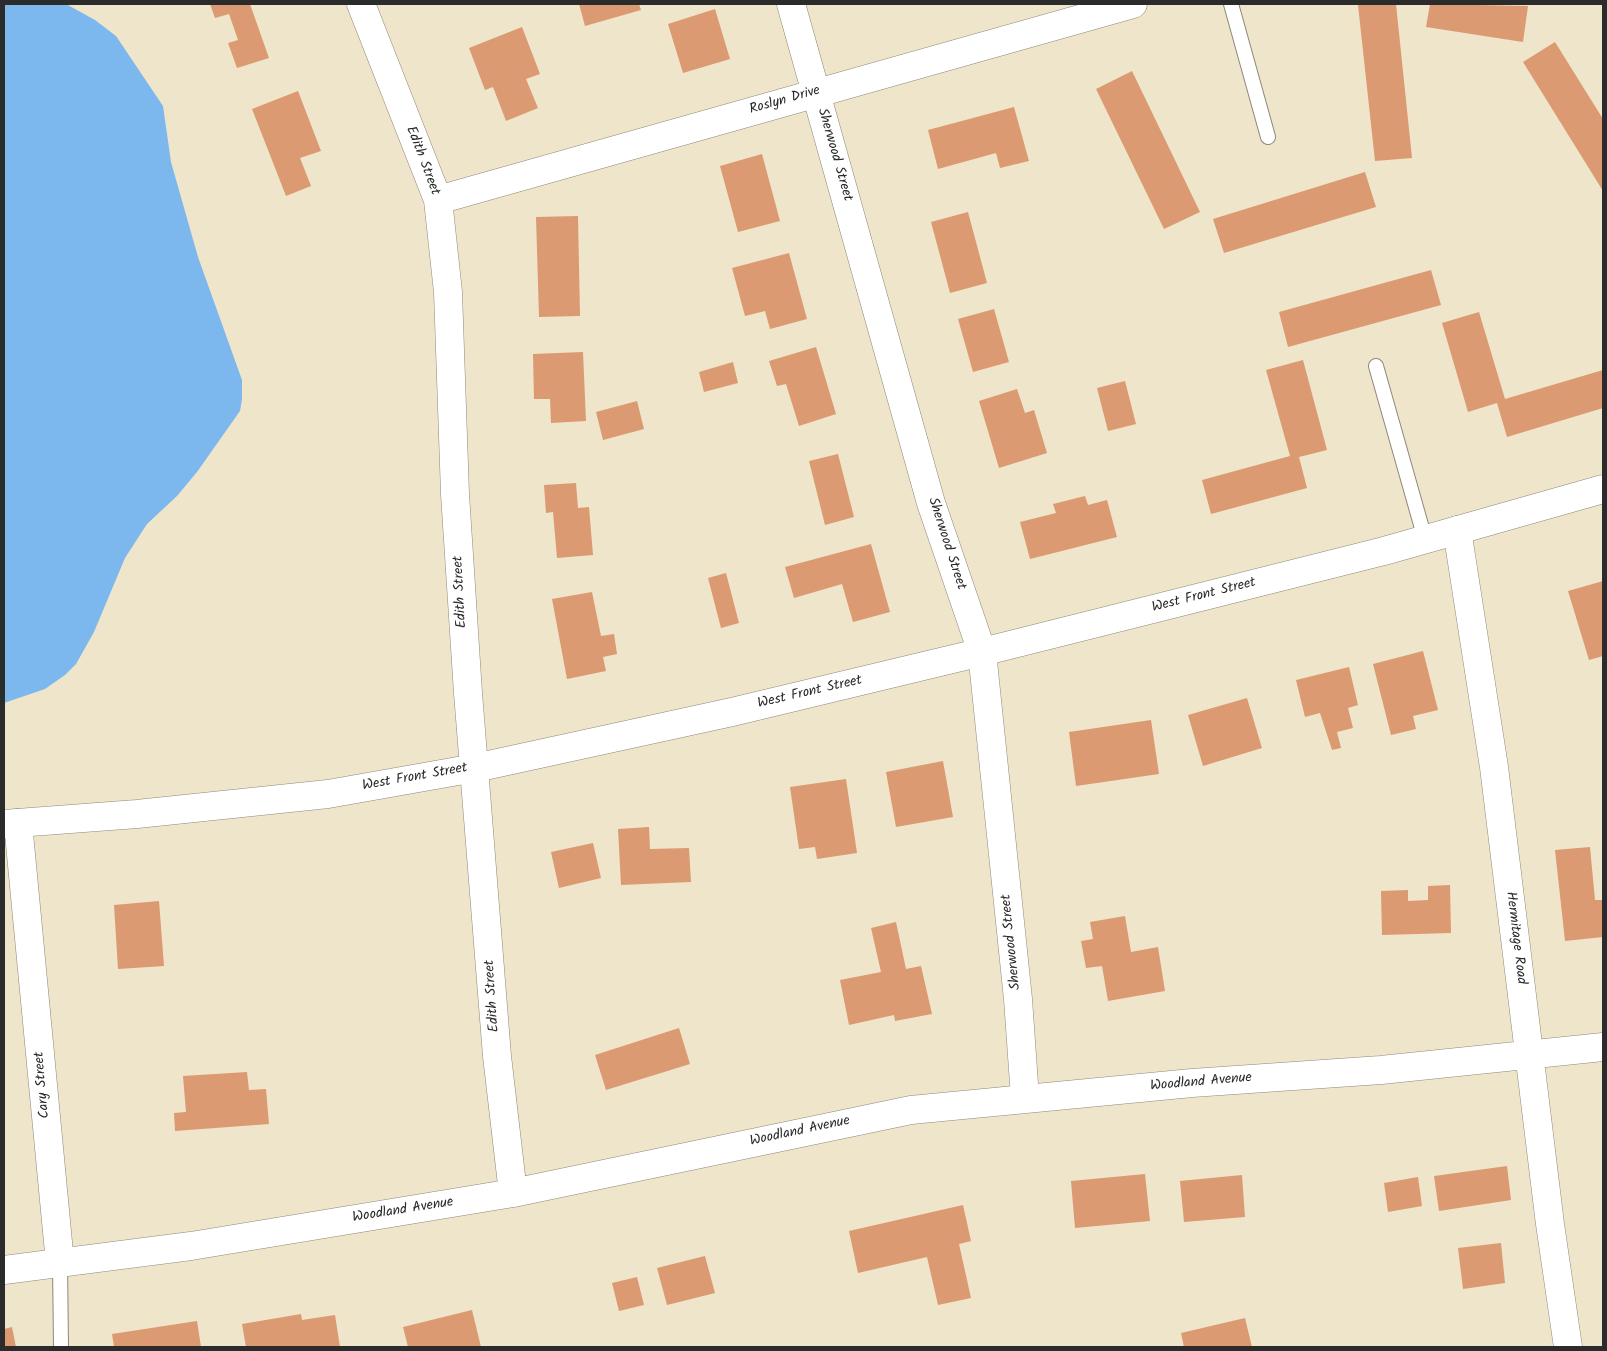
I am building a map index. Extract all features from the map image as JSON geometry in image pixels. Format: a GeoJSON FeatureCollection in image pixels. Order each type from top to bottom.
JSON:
{"type":"FeatureCollection","features":[{"type":"Feature","properties":{"kind":"street","name":"Edith Street"},"geometry":{"type":"LineString","coordinates":[[361,4],[438,200],[448,292],[456,512],[468,693],[497,1056],[513,1193]]}},
{"type":"Feature","properties":{"kind":"street","name":"Sherwood Street"},"geometry":{"type":"LineString","coordinates":[[791,4],[931,503],[982,652],[1018,999],[1025,1098]]}},
{"type":"Feature","properties":{"kind":"street","name":"Roslyn Drive"},"geometry":{"type":"LineString","coordinates":[[438,200],[1133,4]]}},
{"type":"Feature","properties":{"kind":"street","name":"West Front Street"},"geometry":{"type":"LineString","coordinates":[[11,824],[137,814],[328,794],[475,768],[732,712],[982,652],[1384,551],[1603,489]]}},
{"type":"Feature","properties":{"kind":"street","name":"Hermitage Road"},"geometry":{"type":"LineString","coordinates":[[1457,530],[1494,767],[1568,1347]]}},
{"type":"Feature","properties":{"kind":"street","name":"Cary Street"},"geometry":{"type":"LineString","coordinates":[[11,824],[60,1263]]}},
{"type":"Feature","properties":{"kind":"street","name":"Woodland Avenue"},"geometry":{"type":"LineString","coordinates":[[4,1270],[191,1246],[513,1193],[901,1112],[1025,1098],[1530,1056],[1603,1048]]}},
{"type":"Feature","properties":{"kind":"lane"},"geometry":{"type":"LineString","coordinates":[[1231,4],[1268,137]]}},
{"type":"Feature","properties":{"kind":"lane"},"geometry":{"type":"LineString","coordinates":[[1376,366],[1425,539]]}},
{"type":"Feature","properties":{"kind":"lane","name":"Cary Street"},"geometry":{"type":"LineString","coordinates":[[60,1263],[61,1347]]}},
{"type":"Feature","properties":{"kind":"water"},"geometry":{"type":"Polygon","coordinates":[[[4,4],[66,4],[95,20],[116,36],[163,106],[171,162],[198,257],[242,380],[242,399],[240,411],[197,472],[177,496],[147,524],[125,558],[94,632],[76,664],[65,675],[45,689],[4,703],[4,4]]]}},
{"type":"Feature","properties":{"kind":"building"},"geometry":{"type":"Polygon","coordinates":[[[210,4],[250,4],[269,58],[237,68],[228,43],[238,40],[229,14],[215,18],[210,4]]]}},
{"type":"Feature","properties":{"kind":"building"},"geometry":{"type":"Polygon","coordinates":[[[579,4],[639,4],[641,10],[585,26],[579,4]]]}},
{"type":"Feature","properties":{"kind":"building"},"geometry":{"type":"Polygon","coordinates":[[[1396,4],[1412,158],[1375,161],[1358,5],[1396,4]]]}},
{"type":"Feature","properties":{"kind":"building"},"geometry":{"type":"Polygon","coordinates":[[[1430,4],[1528,6],[1523,42],[1426,27],[1430,4]]]}},
{"type":"Feature","properties":{"kind":"building"},"geometry":{"type":"Polygon","coordinates":[[[715,9],[730,59],[683,73],[668,24],[715,9]]]}},
{"type":"Feature","properties":{"kind":"building"},"geometry":{"type":"Polygon","coordinates":[[[522,27],[540,74],[526,79],[538,108],[506,121],[493,87],[485,90],[469,48],[522,27]]]}},
{"type":"Feature","properties":{"kind":"building"},"geometry":{"type":"Polygon","coordinates":[[[1555,42],[1603,119],[1603,191],[1523,62],[1555,42]]]}},
{"type":"Feature","properties":{"kind":"building"},"geometry":{"type":"Polygon","coordinates":[[[1132,71],[1200,212],[1164,229],[1096,89],[1132,71]]]}},
{"type":"Feature","properties":{"kind":"building"},"geometry":{"type":"Polygon","coordinates":[[[298,91],[321,151],[300,158],[311,186],[286,196],[252,109],[298,91]]]}},
{"type":"Feature","properties":{"kind":"building"},"geometry":{"type":"Polygon","coordinates":[[[1014,107],[1029,161],[1000,168],[996,153],[938,169],[928,130],[1014,107]]]}},
{"type":"Feature","properties":{"kind":"building"},"geometry":{"type":"Polygon","coordinates":[[[762,154],[780,221],[738,232],[720,166],[762,154]]]}},
{"type":"Feature","properties":{"kind":"building"},"geometry":{"type":"Polygon","coordinates":[[[1365,172],[1376,207],[1224,253],[1213,219],[1365,172]]]}},
{"type":"Feature","properties":{"kind":"building"},"geometry":{"type":"Polygon","coordinates":[[[968,212],[987,283],[950,293],[931,222],[968,212]]]}},
{"type":"Feature","properties":{"kind":"building"},"geometry":{"type":"Polygon","coordinates":[[[578,216],[580,316],[539,317],[536,217],[578,216]]]}},
{"type":"Feature","properties":{"kind":"building"},"geometry":{"type":"Polygon","coordinates":[[[789,253],[807,319],[770,329],[765,311],[745,316],[732,268],[789,253]]]}},
{"type":"Feature","properties":{"kind":"building"},"geometry":{"type":"Polygon","coordinates":[[[1431,270],[1441,305],[1288,347],[1279,312],[1431,270]]]}},
{"type":"Feature","properties":{"kind":"building"},"geometry":{"type":"Polygon","coordinates":[[[994,309],[1009,362],[973,372],[958,319],[994,309]]]}},
{"type":"Feature","properties":{"kind":"building"},"geometry":{"type":"Polygon","coordinates":[[[1479,312],[1505,399],[1603,370],[1603,408],[1507,437],[1497,403],[1468,412],[1442,323],[1479,312]]]}},
{"type":"Feature","properties":{"kind":"building"},"geometry":{"type":"Polygon","coordinates":[[[816,347],[836,414],[799,426],[786,384],[777,386],[769,361],[816,347]]]}},
{"type":"Feature","properties":{"kind":"building"},"geometry":{"type":"Polygon","coordinates":[[[583,352],[586,421],[551,423],[550,399],[534,399],[533,354],[583,352]]]}},
{"type":"Feature","properties":{"kind":"building"},"geometry":{"type":"Polygon","coordinates":[[[1303,360],[1327,450],[1299,457],[1307,488],[1211,514],[1202,480],[1290,456],[1266,370],[1303,360]]]}},
{"type":"Feature","properties":{"kind":"building"},"geometry":{"type":"Polygon","coordinates":[[[733,362],[738,383],[704,392],[699,372],[733,362]]]}},
{"type":"Feature","properties":{"kind":"building"},"geometry":{"type":"Polygon","coordinates":[[[1125,381],[1136,424],[1108,431],[1097,388],[1125,381]]]}},
{"type":"Feature","properties":{"kind":"building"},"geometry":{"type":"Polygon","coordinates":[[[1017,389],[1025,413],[1034,410],[1047,453],[999,468],[979,401],[1017,389]]]}},
{"type":"Feature","properties":{"kind":"building"},"geometry":{"type":"Polygon","coordinates":[[[637,401],[644,429],[603,440],[596,412],[637,401]]]}},
{"type":"Feature","properties":{"kind":"building"},"geometry":{"type":"Polygon","coordinates":[[[838,454],[854,517],[825,525],[809,461],[838,454]]]}},
{"type":"Feature","properties":{"kind":"building"},"geometry":{"type":"Polygon","coordinates":[[[576,483],[578,508],[589,507],[593,555],[557,558],[553,512],[546,513],[544,485],[576,483]]]}},
{"type":"Feature","properties":{"kind":"building"},"geometry":{"type":"Polygon","coordinates":[[[1085,496],[1088,505],[1107,500],[1117,537],[1030,559],[1020,522],[1056,513],[1053,504],[1085,496]]]}},
{"type":"Feature","properties":{"kind":"building"},"geometry":{"type":"Polygon","coordinates":[[[871,544],[890,612],[853,622],[842,584],[794,598],[785,567],[871,544]]]}},
{"type":"Feature","properties":{"kind":"building"},"geometry":{"type":"Polygon","coordinates":[[[726,573],[739,623],[721,628],[708,578],[726,573]]]}},
{"type":"Feature","properties":{"kind":"building"},"geometry":{"type":"Polygon","coordinates":[[[1603,581],[1603,656],[1589,660],[1568,591],[1603,581]]]}},
{"type":"Feature","properties":{"kind":"building"},"geometry":{"type":"Polygon","coordinates":[[[592,592],[601,636],[614,634],[617,654],[603,657],[606,671],[567,679],[552,599],[592,592]]]}},
{"type":"Feature","properties":{"kind":"building"},"geometry":{"type":"Polygon","coordinates":[[[1423,651],[1438,710],[1413,716],[1416,729],[1391,735],[1373,664],[1423,651]]]}},
{"type":"Feature","properties":{"kind":"building"},"geometry":{"type":"Polygon","coordinates":[[[1349,667],[1358,705],[1348,708],[1353,728],[1337,732],[1341,748],[1332,750],[1320,713],[1305,717],[1296,680],[1349,667]]]}},
{"type":"Feature","properties":{"kind":"building"},"geometry":{"type":"Polygon","coordinates":[[[1247,698],[1262,748],[1203,766],[1188,715],[1247,698]]]}},
{"type":"Feature","properties":{"kind":"building"},"geometry":{"type":"Polygon","coordinates":[[[1151,720],[1159,774],[1076,786],[1069,732],[1151,720]]]}},
{"type":"Feature","properties":{"kind":"building"},"geometry":{"type":"Polygon","coordinates":[[[943,761],[953,817],[896,827],[886,772],[943,761]]]}},
{"type":"Feature","properties":{"kind":"building"},"geometry":{"type":"Polygon","coordinates":[[[846,779],[857,853],[817,859],[815,847],[799,849],[790,787],[846,779]]]}},
{"type":"Feature","properties":{"kind":"building"},"geometry":{"type":"Polygon","coordinates":[[[649,827],[650,849],[689,848],[691,882],[621,885],[618,829],[649,827]]]}},
{"type":"Feature","properties":{"kind":"building"},"geometry":{"type":"Polygon","coordinates":[[[593,843],[601,878],[559,888],[551,852],[593,843]]]}},
{"type":"Feature","properties":{"kind":"building"},"geometry":{"type":"Polygon","coordinates":[[[1590,847],[1595,900],[1603,900],[1603,937],[1565,941],[1555,850],[1590,847]]]}},
{"type":"Feature","properties":{"kind":"building"},"geometry":{"type":"Polygon","coordinates":[[[1450,885],[1451,933],[1382,935],[1381,891],[1408,890],[1408,901],[1428,900],[1428,886],[1450,885]]]}},
{"type":"Feature","properties":{"kind":"building"},"geometry":{"type":"Polygon","coordinates":[[[159,901],[164,966],[118,969],[114,905],[159,901]]]}},
{"type":"Feature","properties":{"kind":"building"},"geometry":{"type":"Polygon","coordinates":[[[1125,916],[1131,952],[1158,947],[1165,991],[1108,1001],[1102,966],[1086,968],[1081,941],[1093,939],[1090,922],[1125,916]]]}},
{"type":"Feature","properties":{"kind":"building"},"geometry":{"type":"Polygon","coordinates":[[[896,922],[906,969],[921,966],[932,1014],[895,1021],[894,1015],[849,1025],[840,980],[881,972],[871,928],[896,922]]]}},
{"type":"Feature","properties":{"kind":"building"},"geometry":{"type":"Polygon","coordinates":[[[679,1028],[690,1064],[606,1090],[595,1055],[679,1028]]]}},
{"type":"Feature","properties":{"kind":"building"},"geometry":{"type":"Polygon","coordinates":[[[247,1072],[249,1090],[266,1089],[269,1124],[175,1131],[174,1113],[186,1112],[183,1076],[247,1072]]]}},
{"type":"Feature","properties":{"kind":"building"},"geometry":{"type":"Polygon","coordinates":[[[1507,1166],[1511,1200],[1439,1211],[1434,1176],[1507,1166]]]}},
{"type":"Feature","properties":{"kind":"building"},"geometry":{"type":"Polygon","coordinates":[[[1145,1174],[1150,1221],[1075,1228],[1071,1181],[1145,1174]]]}},
{"type":"Feature","properties":{"kind":"building"},"geometry":{"type":"Polygon","coordinates":[[[1242,1175],[1245,1217],[1184,1222],[1180,1181],[1242,1175]]]}},
{"type":"Feature","properties":{"kind":"building"},"geometry":{"type":"Polygon","coordinates":[[[1418,1177],[1422,1206],[1388,1212],[1384,1183],[1418,1177]]]}},
{"type":"Feature","properties":{"kind":"building"},"geometry":{"type":"Polygon","coordinates":[[[963,1205],[971,1241],[959,1244],[971,1298],[938,1305],[927,1257],[858,1273],[849,1231],[963,1205]]]}},
{"type":"Feature","properties":{"kind":"building"},"geometry":{"type":"Polygon","coordinates":[[[1501,1243],[1505,1283],[1463,1289],[1458,1248],[1501,1243]]]}},
{"type":"Feature","properties":{"kind":"building"},"geometry":{"type":"Polygon","coordinates":[[[705,1256],[715,1293],[667,1305],[657,1268],[705,1256]]]}},
{"type":"Feature","properties":{"kind":"building"},"geometry":{"type":"Polygon","coordinates":[[[637,1277],[644,1305],[619,1311],[612,1283],[637,1277]]]}},
{"type":"Feature","properties":{"kind":"building"},"geometry":{"type":"Polygon","coordinates":[[[472,1310],[481,1347],[408,1347],[403,1327],[472,1310]]]}},
{"type":"Feature","properties":{"kind":"building"},"geometry":{"type":"Polygon","coordinates":[[[301,1314],[302,1320],[335,1315],[340,1347],[246,1347],[242,1324],[301,1314]]]}},
{"type":"Feature","properties":{"kind":"building"},"geometry":{"type":"Polygon","coordinates":[[[1245,1318],[1252,1347],[1184,1347],[1181,1333],[1245,1318]]]}},
{"type":"Feature","properties":{"kind":"building"},"geometry":{"type":"Polygon","coordinates":[[[197,1321],[201,1347],[114,1347],[112,1334],[197,1321]]]}},
{"type":"Feature","properties":{"kind":"building"},"geometry":{"type":"Polygon","coordinates":[[[12,1327],[16,1347],[4,1347],[4,1329],[12,1327]]]}}]}
